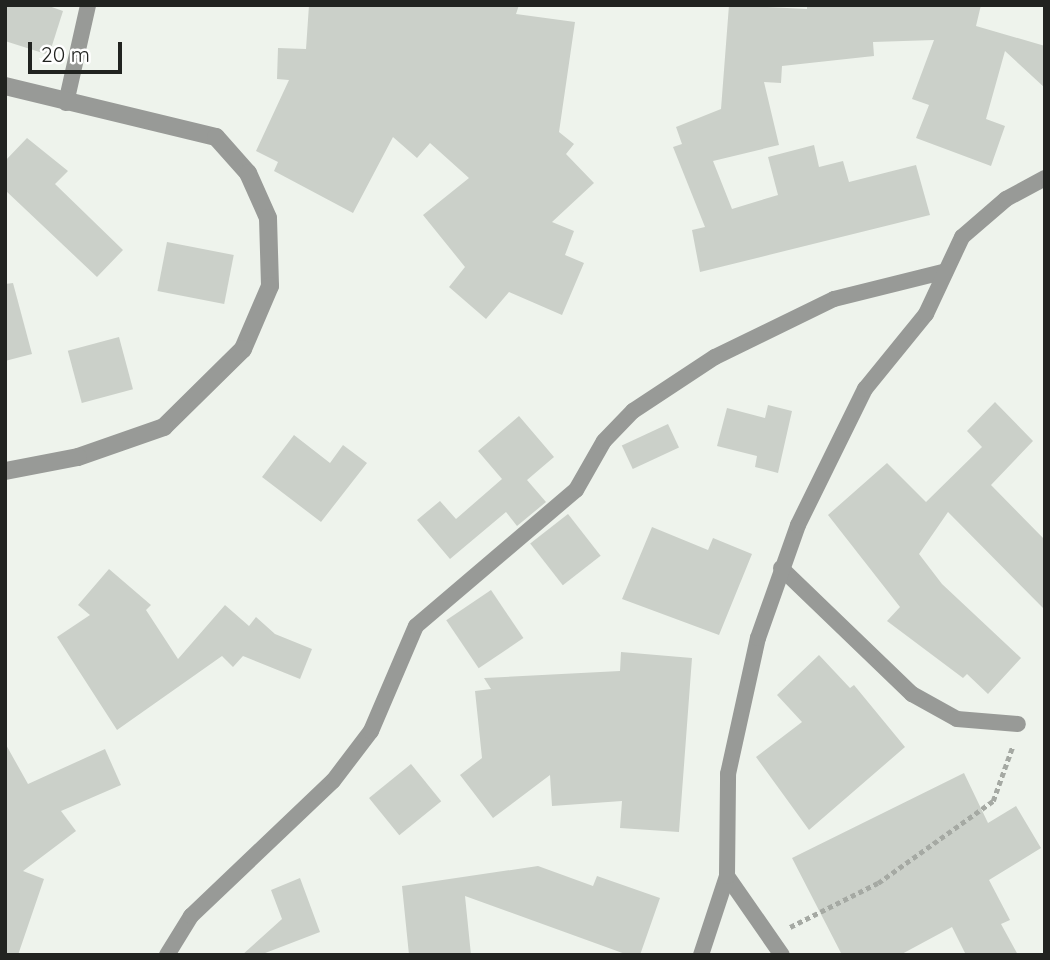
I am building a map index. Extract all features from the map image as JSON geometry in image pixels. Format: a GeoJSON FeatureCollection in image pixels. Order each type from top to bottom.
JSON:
{"type":"FeatureCollection","features":[{"type":"Feature","properties":{"kind":"street"},"geometry":{"type":"LineString","coordinates":[[5,86],[66,103],[216,137],[248,173],[268,218],[270,286],[243,349],[164,427],[78,457],[5,471]]}},
{"type":"Feature","properties":{"kind":"lane"},"geometry":{"type":"LineString","coordinates":[[66,103],[88,5]]}},
{"type":"Feature","properties":{"kind":"lane"},"geometry":{"type":"LineString","coordinates":[[701,955],[727,876],[728,774],[758,638],[781,568],[865,389],[926,314],[962,237],[1006,199],[1045,178]]}},
{"type":"Feature","properties":{"kind":"lane"},"geometry":{"type":"LineString","coordinates":[[167,955],[191,916],[333,781],[371,731],[416,626],[576,490],[604,441],[633,411],[715,357],[834,299],[946,271]]}},
{"type":"Feature","properties":{"kind":"lane"},"geometry":{"type":"LineString","coordinates":[[781,568],[912,694],[957,719],[1018,724]]}},
{"type":"Feature","properties":{"kind":"lane"},"geometry":{"type":"LineString","coordinates":[[727,876],[772,936],[782,955]]}},
{"type":"Feature","properties":{"kind":"path"},"geometry":{"type":"LineString","coordinates":[[772,936],[878,883],[993,801],[1010,762],[1018,724]]}},
{"type":"Feature","properties":{"kind":"building"},"geometry":{"type":"Polygon","coordinates":[[[5,5],[46,5],[63,11],[49,55],[5,41],[5,5]]]}},
{"type":"Feature","properties":{"kind":"building"},"geometry":{"type":"Polygon","coordinates":[[[309,5],[519,5],[516,14],[575,22],[559,132],[574,144],[566,154],[594,183],[552,222],[574,231],[565,255],[584,263],[562,315],[509,292],[486,319],[449,287],[465,267],[423,215],[469,178],[430,143],[417,158],[393,137],[353,213],[274,171],[278,162],[256,151],[289,80],[277,79],[278,48],[306,49],[309,5]]]}},
{"type":"Feature","properties":{"kind":"building"},"geometry":{"type":"Polygon","coordinates":[[[729,5],[807,9],[807,5],[981,5],[976,26],[1045,46],[1045,88],[1005,51],[986,119],[1005,126],[991,166],[916,138],[929,105],[912,99],[934,40],[873,42],[874,56],[782,66],[781,83],[764,82],[779,145],[713,161],[732,209],[778,195],[768,157],[814,145],[819,167],[843,161],[849,182],[916,165],[930,215],[700,272],[692,230],[705,227],[673,147],[682,144],[676,127],[721,109],[729,5]]]}},
{"type":"Feature","properties":{"kind":"building"},"geometry":{"type":"Polygon","coordinates":[[[27,138],[68,171],[55,184],[123,250],[97,277],[5,190],[5,161],[27,138]]]}},
{"type":"Feature","properties":{"kind":"building"},"geometry":{"type":"Polygon","coordinates":[[[167,242],[234,255],[224,304],[157,291],[167,242]]]}},
{"type":"Feature","properties":{"kind":"building"},"geometry":{"type":"Polygon","coordinates":[[[13,283],[32,354],[5,361],[5,284],[13,283]]]}},
{"type":"Feature","properties":{"kind":"building"},"geometry":{"type":"Polygon","coordinates":[[[119,337],[133,389],[82,403],[68,351],[119,337]]]}},
{"type":"Feature","properties":{"kind":"building"},"geometry":{"type":"Polygon","coordinates":[[[995,402],[1033,441],[991,485],[1045,540],[1045,610],[948,512],[919,554],[942,584],[1021,658],[988,694],[967,674],[963,678],[887,621],[900,607],[828,515],[887,463],[926,502],[982,447],[967,431],[995,402]]]}},
{"type":"Feature","properties":{"kind":"building"},"geometry":{"type":"Polygon","coordinates":[[[768,405],[792,411],[778,473],[755,467],[757,456],[717,446],[727,408],[765,418],[768,405]]]}},
{"type":"Feature","properties":{"kind":"building"},"geometry":{"type":"Polygon","coordinates":[[[519,416],[554,457],[527,480],[546,502],[517,526],[506,512],[450,559],[417,520],[440,501],[456,519],[502,479],[478,451],[519,416]]]}},
{"type":"Feature","properties":{"kind":"building"},"geometry":{"type":"Polygon","coordinates":[[[668,424],[679,448],[633,469],[622,446],[668,424]]]}},
{"type":"Feature","properties":{"kind":"building"},"geometry":{"type":"Polygon","coordinates":[[[294,435],[330,463],[343,445],[367,463],[321,522],[262,477],[294,435]]]}},
{"type":"Feature","properties":{"kind":"building"},"geometry":{"type":"Polygon","coordinates":[[[568,514],[601,556],[563,585],[530,544],[568,514]]]}},
{"type":"Feature","properties":{"kind":"building"},"geometry":{"type":"Polygon","coordinates":[[[652,527],[708,550],[713,538],[752,554],[719,635],[622,599],[652,527]]]}},
{"type":"Feature","properties":{"kind":"building"},"geometry":{"type":"Polygon","coordinates":[[[109,569],[151,605],[146,610],[178,659],[225,605],[249,626],[256,617],[275,634],[312,649],[300,679],[243,656],[233,667],[222,656],[117,730],[57,637],[90,615],[78,605],[109,569]]]}},
{"type":"Feature","properties":{"kind":"building"},"geometry":{"type":"Polygon","coordinates":[[[491,590],[523,638],[479,668],[446,620],[491,590]]]}},
{"type":"Feature","properties":{"kind":"building"},"geometry":{"type":"Polygon","coordinates":[[[621,652],[692,658],[679,832],[620,828],[622,801],[552,806],[550,775],[493,818],[460,775],[482,758],[475,691],[491,689],[484,678],[620,671],[621,652]]]}},
{"type":"Feature","properties":{"kind":"building"},"geometry":{"type":"Polygon","coordinates":[[[819,655],[850,688],[854,685],[905,747],[809,830],[756,757],[802,722],[777,695],[819,655]]]}},
{"type":"Feature","properties":{"kind":"building"},"geometry":{"type":"Polygon","coordinates":[[[5,743],[28,784],[105,749],[121,785],[61,811],[76,831],[23,871],[44,879],[18,955],[5,955],[5,743]]]}},
{"type":"Feature","properties":{"kind":"building"},"geometry":{"type":"Polygon","coordinates":[[[411,764],[441,801],[399,835],[369,798],[411,764]]]}},
{"type":"Feature","properties":{"kind":"building"},"geometry":{"type":"Polygon","coordinates":[[[964,773],[988,823],[1016,806],[1041,848],[989,880],[1010,920],[1001,924],[1018,955],[966,955],[952,927],[900,955],[842,955],[792,858],[964,773]]]}},
{"type":"Feature","properties":{"kind":"building"},"geometry":{"type":"Polygon","coordinates":[[[538,866],[593,886],[597,876],[660,898],[640,955],[628,955],[465,896],[471,955],[409,955],[402,886],[538,866]]]}},
{"type":"Feature","properties":{"kind":"building"},"geometry":{"type":"Polygon","coordinates":[[[300,878],[320,932],[260,955],[242,955],[282,919],[271,890],[300,878]]]}}]}
